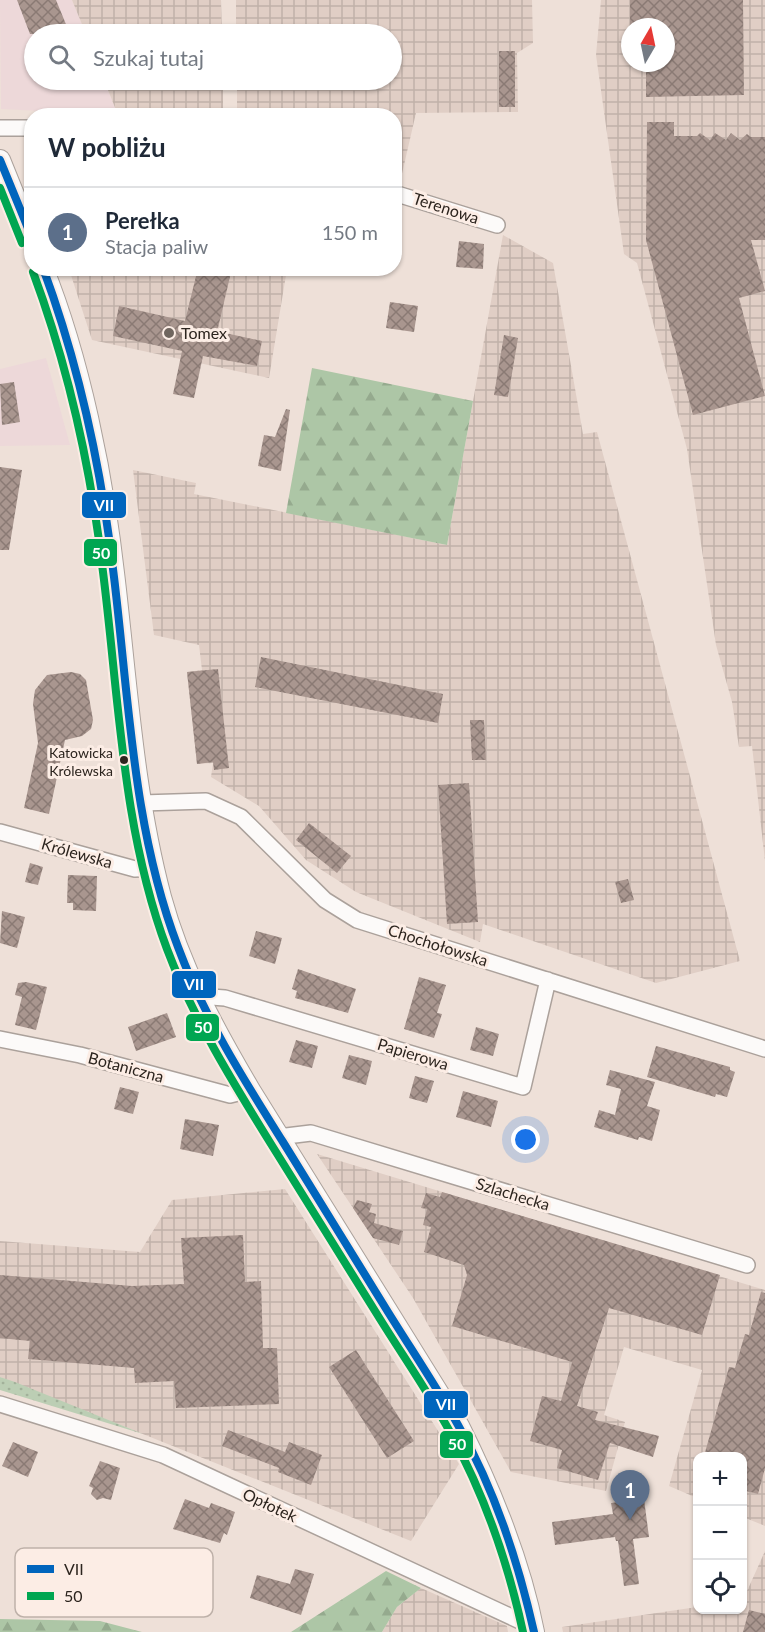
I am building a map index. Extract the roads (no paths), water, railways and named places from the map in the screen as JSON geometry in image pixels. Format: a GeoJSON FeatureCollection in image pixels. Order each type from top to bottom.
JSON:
{"type":"FeatureCollection","features":[{"type":"Feature","properties":{"kind":"street"},"geometry":{"type":"LineString","coordinates":[[0,128],[24,128]]}},
{"type":"Feature","properties":{"kind":"street"},"geometry":{"type":"LineString","coordinates":[[0,160],[24,219]]}},
{"type":"Feature","properties":{"kind":"street","name":"Terenowa"},"geometry":{"type":"LineString","coordinates":[[402,195],[497,225]]}},
{"type":"Feature","properties":{"kind":"street"},"geometry":{"type":"LineString","coordinates":[[45,276],[74,369],[99,472],[114,570],[142,803],[155,868],[182,962],[197,996],[278,1137],[393,1317],[459,1426],[488,1484],[508,1537],[533,1630]]}},
{"type":"Feature","properties":{"kind":"street","name":"Chochołowska"},"geometry":{"type":"LineString","coordinates":[[142,803],[206,801],[241,817],[325,900],[357,920],[765,1049]]}},
{"type":"Feature","properties":{"kind":"street","name":"Królewska"},"geometry":{"type":"LineString","coordinates":[[0,832],[135,869],[155,868]]}},
{"type":"Feature","properties":{"kind":"street","name":"Papierowa"},"geometry":{"type":"LineString","coordinates":[[197,996],[225,998],[523,1087],[548,980]]}},
{"type":"Feature","properties":{"kind":"street","name":"Botaniczna"},"geometry":{"type":"LineString","coordinates":[[0,1039],[80,1055],[230,1095],[250,1090]]}},
{"type":"Feature","properties":{"kind":"street","name":"Szlachecka"},"geometry":{"type":"LineString","coordinates":[[278,1137],[311,1133],[747,1265]]}},
{"type":"Feature","properties":{"kind":"street","name":"Opłotek"},"geometry":{"type":"LineString","coordinates":[[0,1404],[163,1455],[533,1630]]}},
{"type":"Feature","properties":{"kind":"place","name":"Tomex"},"geometry":{"type":"Point","coordinates":[169,333]}},
{"type":"Feature","properties":{"kind":"place","name":"Katowicka Królewska"},"geometry":{"type":"Point","coordinates":[124,760]}},
{"type":"Feature","properties":{"kind":"place","name":"Perełka"},"geometry":{"type":"Point","coordinates":[630,1520]}}]}
